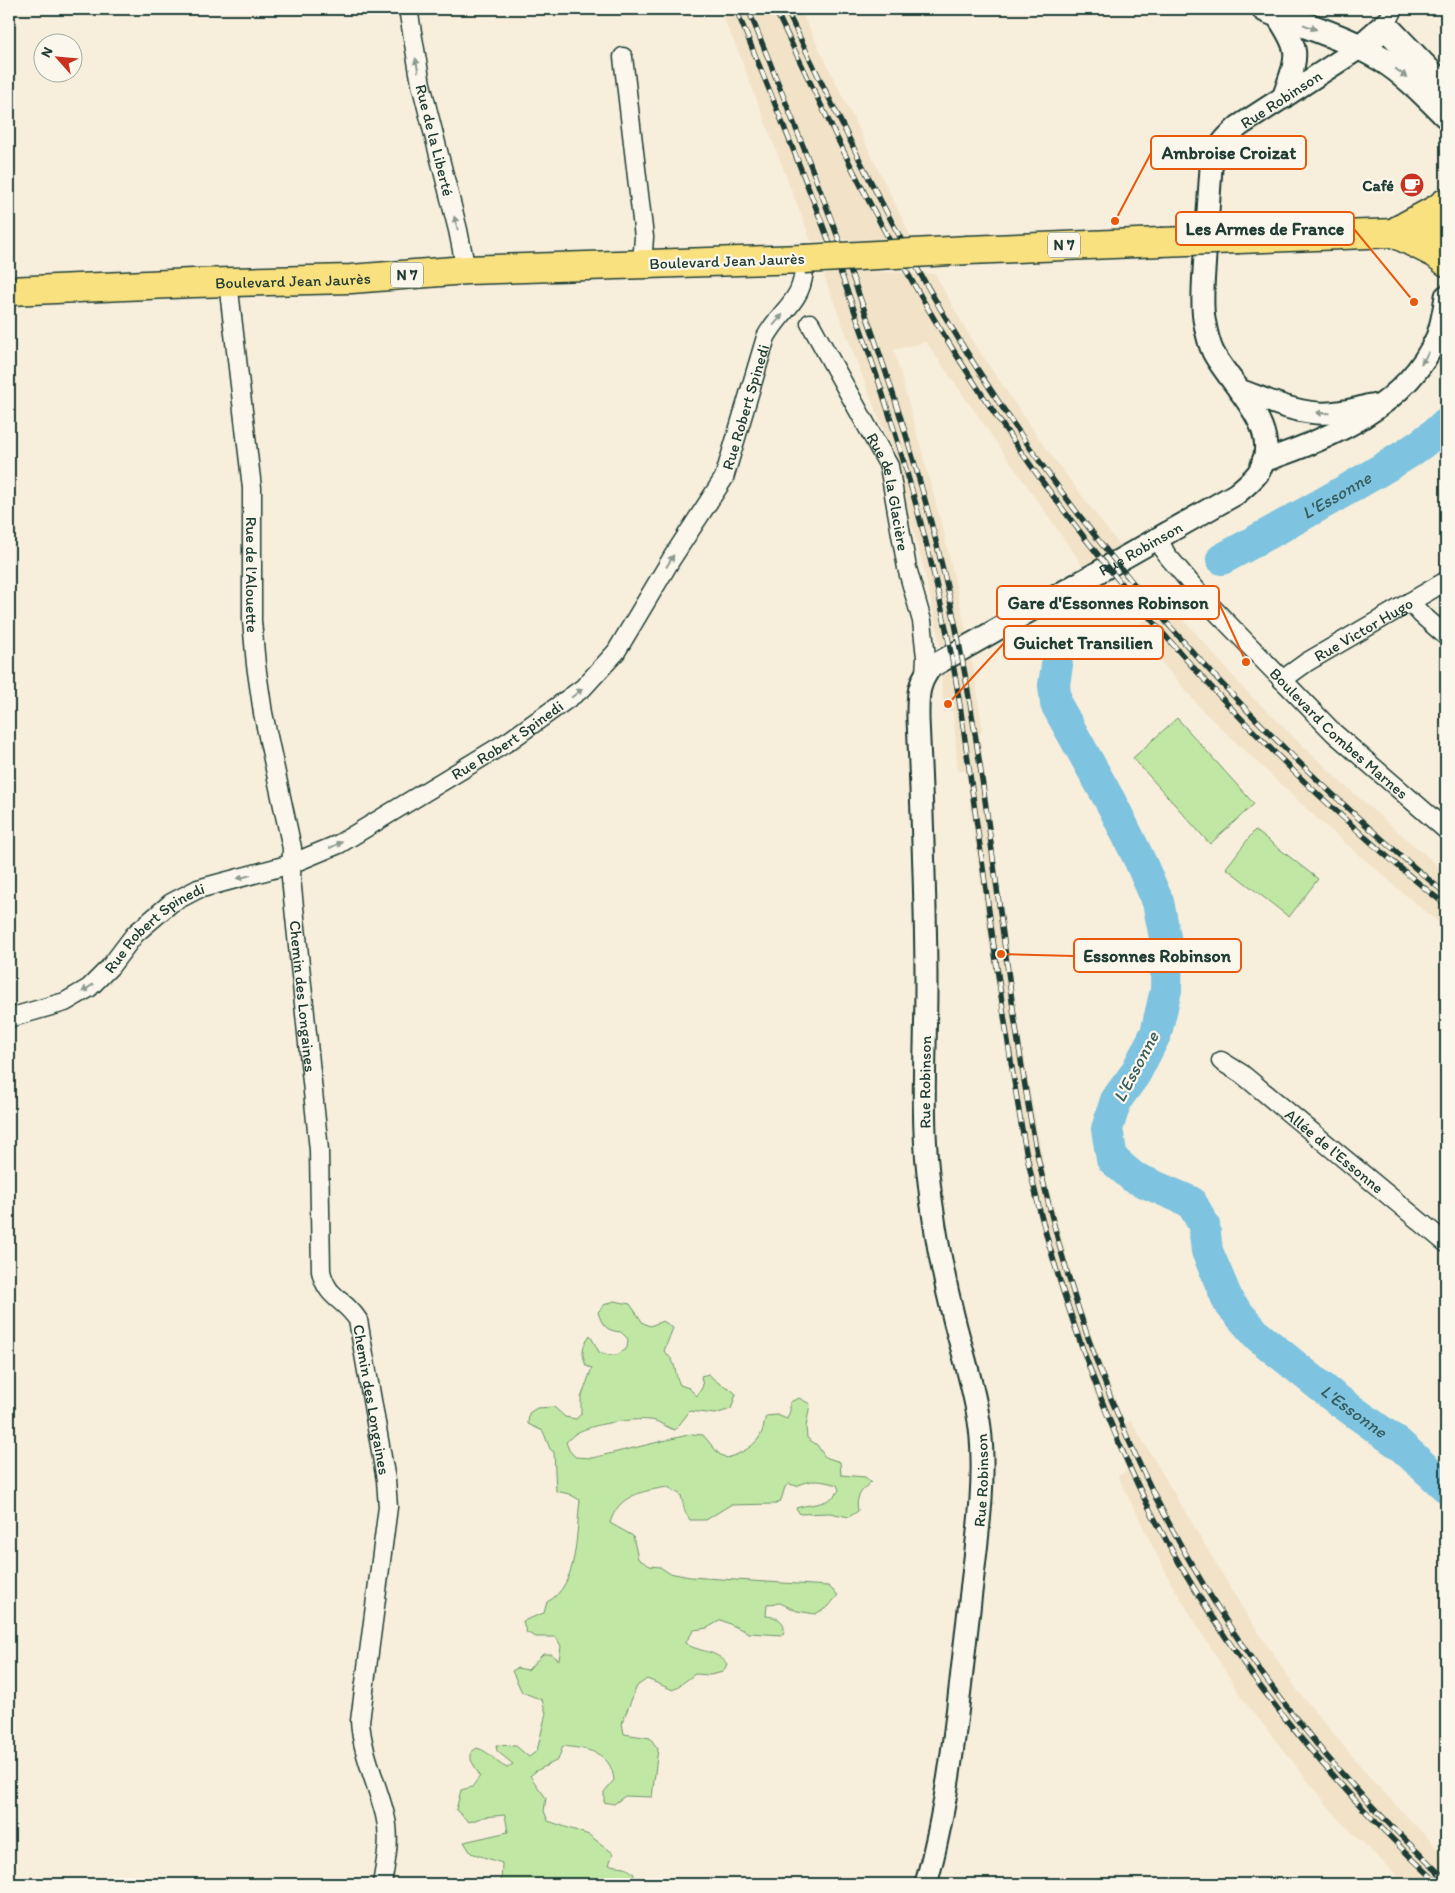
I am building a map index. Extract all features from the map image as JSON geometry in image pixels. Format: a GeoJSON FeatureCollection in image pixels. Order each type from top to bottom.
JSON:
{"type":"FeatureCollection","features":[{"type":"Feature","properties":{"kind":"main road"},"geometry":{"type":"LineString","coordinates":[[1270,11],[1361,47],[1384,60],[1404,75],[1446,115]]}},
{"type":"Feature","properties":{"kind":"main road"},"geometry":{"type":"LineString","coordinates":[[1361,47],[1390,17],[1446,89]]}},
{"type":"Feature","properties":{"kind":"main road"},"geometry":{"type":"LineString","coordinates":[[1392,232],[1437,209],[1446,202]]}},
{"type":"Feature","properties":{"kind":"main road","name":"Boulevard Jean Jaurès"},"geometry":{"type":"LineString","coordinates":[[9,292],[228,282],[351,279],[466,270],[804,259],[1055,245],[1446,231]]}},
{"type":"Feature","properties":{"kind":"main road"},"geometry":{"type":"LineString","coordinates":[[1392,232],[1436,254],[1446,262]]}},
{"type":"Feature","properties":{"kind":"street","name":"Rue de la Liberté"},"geometry":{"type":"LineString","coordinates":[[408,9],[421,84],[458,230],[466,270]]}},
{"type":"Feature","properties":{"kind":"street"},"geometry":{"type":"LineString","coordinates":[[1270,11],[1291,36],[1295,48],[1295,63],[1282,98]]}},
{"type":"Feature","properties":{"kind":"street","name":"Rue Robinson"},"geometry":{"type":"LineString","coordinates":[[926,1884],[933,1861],[954,1738],[977,1538],[982,1454],[973,1387],[954,1319],[946,1281],[928,1173],[924,1111],[925,908],[918,701],[921,681],[931,667],[1135,551],[1159,540],[1236,494],[1258,473],[1265,450],[1260,423],[1240,390],[1213,352],[1207,336],[1204,318],[1203,296],[1211,168],[1215,154],[1222,141],[1239,126],[1361,47]]}},
{"type":"Feature","properties":{"kind":"street"},"geometry":{"type":"LineString","coordinates":[[624,57],[644,237],[642,264]]}},
{"type":"Feature","properties":{"kind":"street","name":"Rue Robert Spinedi"},"geometry":{"type":"LineString","coordinates":[[9,1018],[65,1002],[89,988],[110,967],[135,934],[171,903],[198,889],[291,864],[339,844],[509,741],[583,688],[606,664],[624,638],[672,558],[724,478],[766,337],[777,320],[795,301],[804,276],[804,259]]}},
{"type":"Feature","properties":{"kind":"street","name":"Rue de l'Alouette"},"geometry":{"type":"LineString","coordinates":[[228,282],[252,488],[252,621],[256,664],[263,713],[292,848],[291,864]]}},
{"type":"Feature","properties":{"kind":"street"},"geometry":{"type":"LineString","coordinates":[[1263,461],[1294,451],[1339,431],[1370,414],[1388,400],[1426,358],[1440,328],[1446,296]]}},
{"type":"Feature","properties":{"kind":"street","name":"Rue de la Glacière"},"geometry":{"type":"LineString","coordinates":[[810,323],[889,466],[908,568],[922,621],[926,657],[925,674]]}},
{"type":"Feature","properties":{"kind":"street"},"geometry":{"type":"LineString","coordinates":[[1240,390],[1287,407],[1309,412],[1328,413],[1346,411],[1388,400]]}},
{"type":"Feature","properties":{"kind":"street","name":"Boulevard Combes Marnes"},"geometry":{"type":"LineString","coordinates":[[1159,540],[1166,554],[1204,599],[1334,733],[1446,830]]}},
{"type":"Feature","properties":{"kind":"street","name":"Rue Victor Hugo"},"geometry":{"type":"LineString","coordinates":[[1282,680],[1307,662],[1446,581]]}},
{"type":"Feature","properties":{"kind":"street"},"geometry":{"type":"LineString","coordinates":[[1410,602],[1446,636]]}},
{"type":"Feature","properties":{"kind":"street","name":"Chemin des Longaines"},"geometry":{"type":"LineString","coordinates":[[291,864],[319,1150],[321,1271],[326,1288],[352,1311],[358,1320],[386,1480],[388,1506],[360,1721],[361,1737],[385,1816],[388,1836],[387,1857],[382,1884]]}},
{"type":"Feature","properties":{"kind":"street","name":"Allée de l'Essonne"},"geometry":{"type":"LineString","coordinates":[[1221,1061],[1242,1074],[1446,1243]]}},
{"type":"Feature","properties":{"kind":"shaded area"},"geometry":{"type":"Polygon","coordinates":[[[719,9],[800,9],[912,239],[811,241],[736,46],[719,9]]]}},
{"type":"Feature","properties":{"kind":"shaded area"},"geometry":{"type":"Polygon","coordinates":[[[830,270],[935,274],[973,342],[1042,443],[1120,546],[1083,566],[926,342],[894,350],[945,537],[967,635],[941,648],[923,565],[890,448],[824,276],[830,270]]]}},
{"type":"Feature","properties":{"kind":"shaded area"},"geometry":{"type":"Polygon","coordinates":[[[1172,607],[1250,695],[1343,784],[1446,873],[1446,928],[1312,814],[1204,712],[1132,627],[1172,607]]]}},
{"type":"Feature","properties":{"kind":"shaded area"},"geometry":{"type":"Polygon","coordinates":[[[970,657],[973,665],[983,732],[979,733],[1019,1030],[1047,1183],[1078,1299],[1124,1424],[1131,1421],[1245,1612],[1298,1691],[1372,1780],[1446,1857],[1446,1884],[1406,1884],[1340,1821],[1241,1697],[1171,1583],[1118,1476],[1128,1470],[1094,1392],[1055,1278],[1033,1194],[1017,1112],[986,922],[966,771],[958,771],[953,711],[944,712],[941,677],[970,657]]]}},
{"type":"Feature","properties":{"kind":"green space"},"geometry":{"type":"Polygon","coordinates":[[[1177,718],[1254,804],[1210,844],[1133,758],[1177,718]]]}},
{"type":"Feature","properties":{"kind":"green space"},"geometry":{"type":"Polygon","coordinates":[[[1255,830],[1318,879],[1289,917],[1226,868],[1255,830]]]}},
{"type":"Feature","properties":{"kind":"green space"},"geometry":{"type":"Polygon","coordinates":[[[614,1301],[630,1304],[643,1323],[650,1326],[663,1321],[673,1328],[664,1351],[674,1363],[680,1385],[689,1388],[697,1396],[703,1386],[701,1376],[709,1374],[736,1394],[731,1409],[715,1414],[690,1411],[675,1430],[653,1420],[642,1420],[622,1421],[582,1430],[566,1442],[569,1450],[575,1457],[592,1458],[692,1434],[703,1435],[719,1454],[727,1458],[742,1452],[760,1437],[766,1416],[777,1415],[787,1419],[790,1411],[790,1402],[799,1398],[810,1404],[806,1427],[807,1438],[817,1445],[825,1457],[840,1462],[841,1475],[865,1477],[871,1482],[860,1495],[857,1502],[858,1511],[849,1517],[830,1513],[800,1514],[796,1508],[830,1499],[839,1490],[837,1485],[817,1481],[802,1483],[797,1486],[789,1484],[785,1487],[781,1500],[776,1504],[730,1505],[706,1520],[690,1520],[685,1512],[681,1495],[668,1487],[649,1490],[632,1496],[619,1506],[610,1523],[633,1536],[638,1559],[650,1566],[660,1567],[669,1573],[690,1577],[828,1586],[838,1595],[828,1607],[815,1614],[797,1611],[780,1603],[767,1604],[766,1616],[774,1617],[783,1623],[783,1635],[749,1633],[721,1620],[707,1628],[694,1630],[685,1643],[713,1653],[723,1659],[727,1664],[723,1672],[710,1675],[695,1674],[673,1690],[647,1679],[637,1686],[622,1723],[624,1734],[650,1738],[658,1749],[652,1797],[625,1796],[614,1804],[604,1802],[604,1792],[614,1780],[612,1770],[603,1757],[581,1748],[563,1746],[558,1760],[530,1776],[546,1798],[544,1811],[548,1821],[589,1835],[613,1853],[609,1865],[625,1867],[634,1874],[633,1882],[619,1884],[501,1884],[502,1863],[471,1853],[464,1842],[508,1832],[505,1815],[484,1817],[469,1822],[456,1810],[461,1790],[472,1787],[480,1776],[471,1760],[471,1752],[477,1748],[482,1750],[507,1768],[513,1764],[497,1751],[496,1745],[516,1746],[529,1757],[537,1751],[546,1713],[542,1700],[522,1692],[512,1671],[517,1668],[528,1670],[543,1654],[551,1654],[559,1660],[561,1646],[556,1637],[536,1637],[526,1632],[523,1621],[544,1613],[547,1602],[565,1584],[574,1557],[580,1500],[569,1494],[556,1491],[554,1452],[550,1449],[543,1431],[528,1424],[529,1413],[537,1408],[554,1407],[565,1417],[576,1419],[581,1414],[581,1398],[592,1368],[586,1366],[583,1357],[584,1346],[590,1335],[599,1352],[603,1354],[617,1355],[627,1348],[628,1339],[621,1332],[606,1327],[601,1321],[598,1312],[604,1305],[614,1301]]]}},
{"type":"Feature","properties":{"kind":"waterway","name":"L'Essonne"},"geometry":{"type":"LineString","coordinates":[[1222,559],[1312,510],[1397,460],[1428,439],[1446,423]]}},
{"type":"Feature","properties":{"kind":"waterway","name":"L'Essonne"},"geometry":{"type":"LineString","coordinates":[[1057,665],[1054,685],[1056,704],[1114,808],[1140,861],[1158,902],[1167,947],[1166,990],[1156,1033],[1135,1074],[1116,1100],[1107,1129],[1112,1159],[1133,1177],[1191,1202],[1204,1225],[1207,1251],[1229,1303],[1258,1336],[1335,1398],[1399,1444],[1446,1487]]}},
{"type":"Feature","properties":{"kind":"railway"},"geometry":{"type":"LineString","coordinates":[[736,9],[797,158],[854,309],[880,385],[926,540],[958,691],[1005,1021],[1025,1146],[1053,1258],[1074,1324],[1099,1392],[1126,1460],[1147,1504],[1176,1557],[1240,1658],[1314,1754],[1354,1799],[1439,1884]]}},
{"type":"Feature","properties":{"kind":"railway"},"geometry":{"type":"LineString","coordinates":[[748,9],[805,151],[873,334],[894,396],[931,521],[969,694],[1015,1022],[1037,1153],[1056,1235],[1080,1314],[1108,1392],[1141,1468],[1179,1541],[1221,1612],[1267,1681],[1349,1782],[1446,1880]]}},
{"type":"Feature","properties":{"kind":"railway"},"geometry":{"type":"LineString","coordinates":[[775,9],[853,170],[916,288],[979,389],[1020,450],[1064,510],[1156,625],[1205,681],[1256,734],[1359,832],[1446,905]]}},
{"type":"Feature","properties":{"kind":"railway"},"geometry":{"type":"LineString","coordinates":[[786,9],[876,192],[951,327],[1027,443],[1079,515],[1134,584],[1191,650],[1252,715],[1314,777],[1379,837],[1446,894]]}},
{"type":"Feature","properties":{"kind":"place","name":"Café"},"geometry":{"type":"Point","coordinates":[1412,185]}},
{"type":"Feature","properties":{"kind":"place","name":"Ambroise Croizat"},"geometry":{"type":"Point","coordinates":[1115,221]}},
{"type":"Feature","properties":{"kind":"place","name":"Les Armes de France"},"geometry":{"type":"Point","coordinates":[1414,302]}},
{"type":"Feature","properties":{"kind":"place","name":"Gare d'Essonnes Robinson"},"geometry":{"type":"Point","coordinates":[1246,662]}},
{"type":"Feature","properties":{"kind":"place","name":"Guichet Transilien"},"geometry":{"type":"Point","coordinates":[948,704]}},
{"type":"Feature","properties":{"kind":"place","name":"Essonnes Robinson"},"geometry":{"type":"Point","coordinates":[1001,954]}}]}
